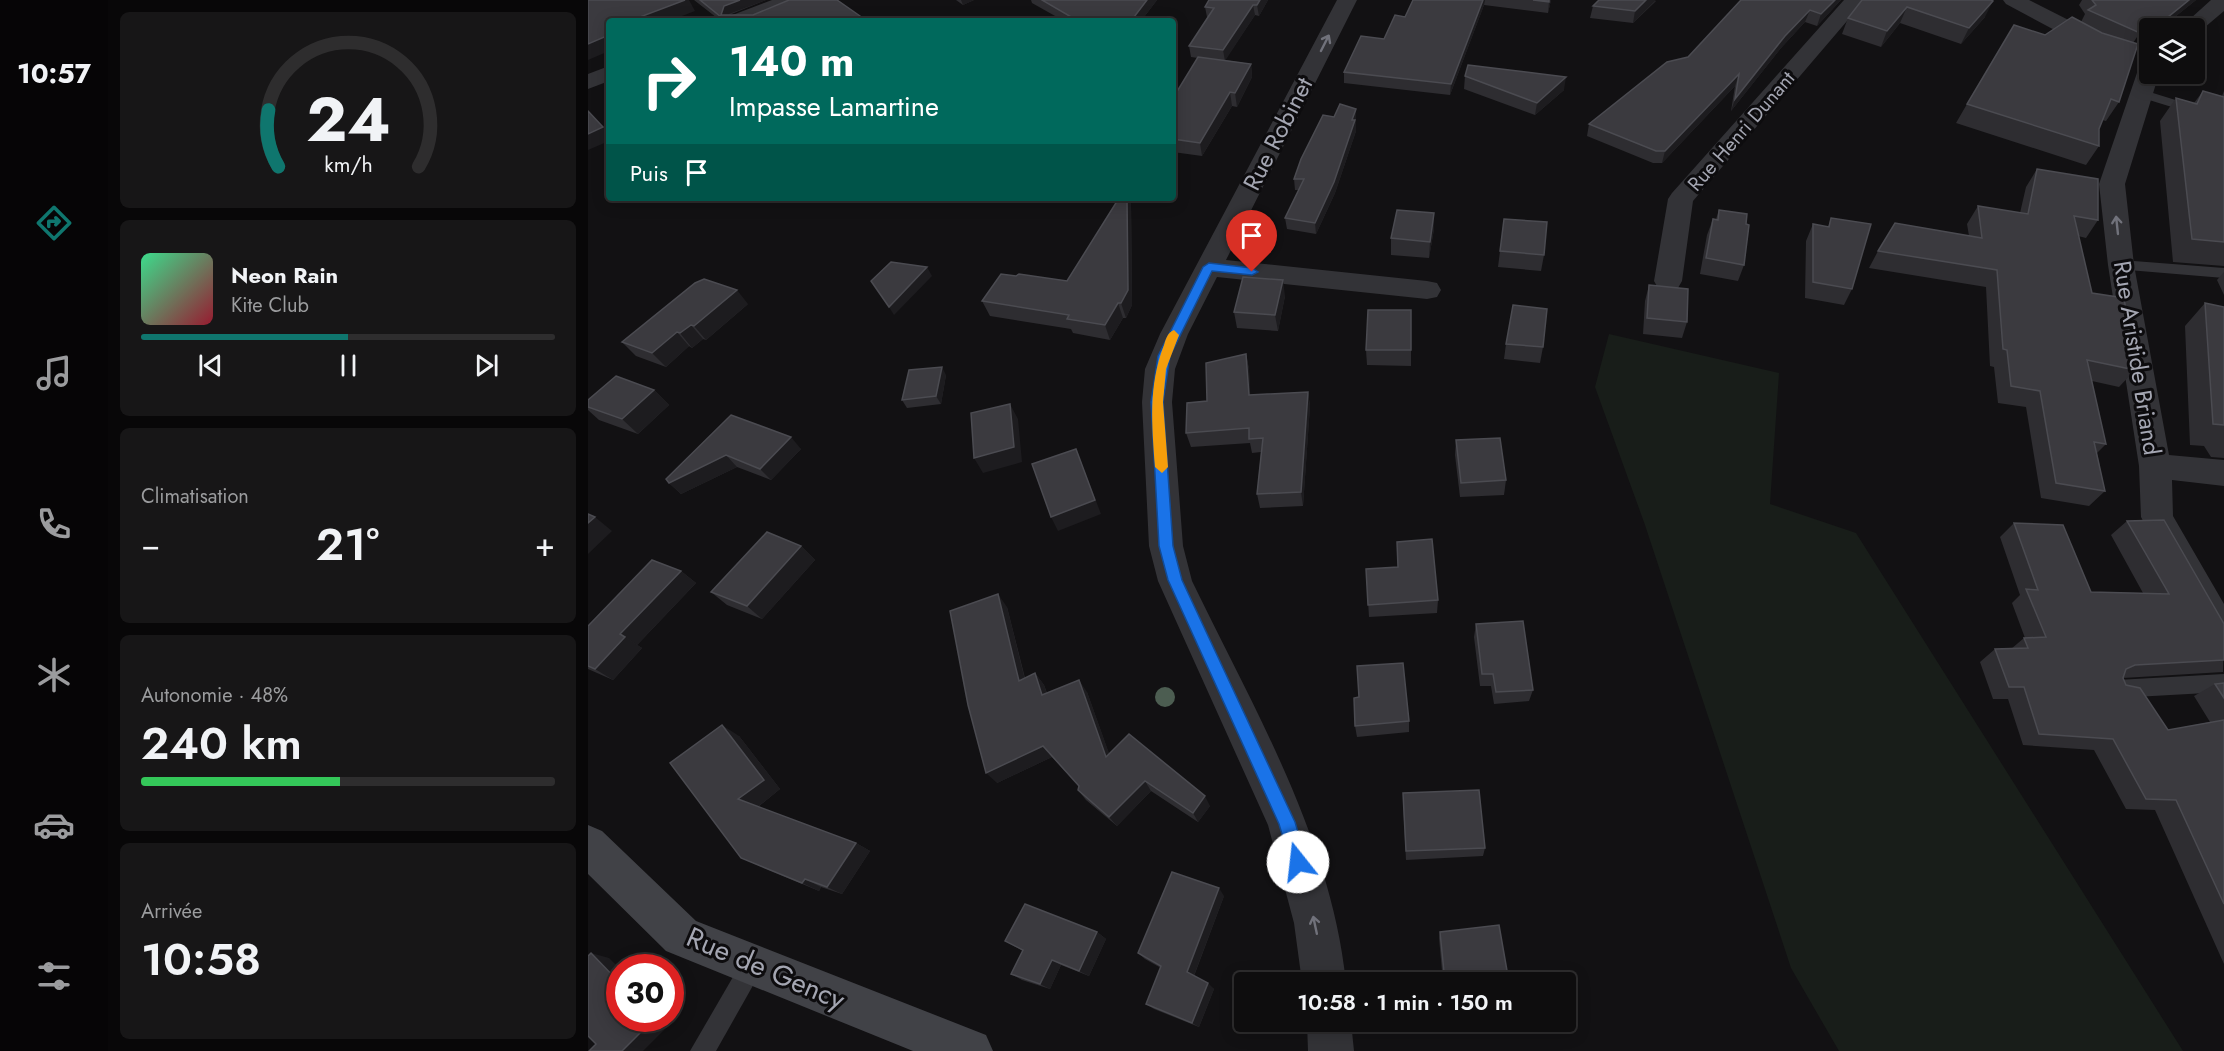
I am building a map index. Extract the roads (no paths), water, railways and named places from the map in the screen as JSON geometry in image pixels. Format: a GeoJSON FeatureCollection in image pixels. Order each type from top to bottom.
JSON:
{"type":"FeatureCollection","features":[{"type":"Feature","properties":{"kind":"street"},"geometry":{"type":"LineString","coordinates":[[745,18],[790,0]]}},
{"type":"Feature","properties":{"kind":"street","name":"Rue Robinet"},"geometry":{"type":"LineString","coordinates":[[1322,972],[1315,923],[1287,822],[1175,580],[1166,546],[1157,402],[1160,369],[1170,342],[1347,0]]}},
{"type":"Feature","properties":{"kind":"street","name":"Rue Henri Dunant"},"geometry":{"type":"LineString","coordinates":[[1668,281],[1681,199],[1855,0]]}},
{"type":"Feature","properties":{"kind":"street"},"geometry":{"type":"LineString","coordinates":[[2013,0],[2132,59]]}},
{"type":"Feature","properties":{"kind":"street"},"geometry":{"type":"LineString","coordinates":[[2202,18],[2224,0]]}},
{"type":"Feature","properties":{"kind":"street","name":"Rue Aristide Briand"},"geometry":{"type":"LineString","coordinates":[[2132,59],[2140,93],[2112,184],[2121,265],[2155,466],[2157,517],[2224,637]]}},
{"type":"Feature","properties":{"kind":"street"},"geometry":{"type":"LineString","coordinates":[[588,82],[606,74]]}},
{"type":"Feature","properties":{"kind":"street"},"geometry":{"type":"LineString","coordinates":[[1209,267],[1427,290]]}},
{"type":"Feature","properties":{"kind":"street"},"geometry":{"type":"LineString","coordinates":[[2155,466],[2224,473]]}},
{"type":"Feature","properties":{"kind":"street","name":"Rue de Gency"},"geometry":{"type":"LineString","coordinates":[[588,845],[681,936],[970,1051]]}},
{"type":"Feature","properties":{"kind":"street"},"geometry":{"type":"LineString","coordinates":[[1329,1032],[1330,1051]]}},
{"type":"Feature","properties":{"kind":"lane"},"geometry":{"type":"LineString","coordinates":[[2140,93],[2224,119]]}},
{"type":"Feature","properties":{"kind":"lane"},"geometry":{"type":"LineString","coordinates":[[2121,265],[2224,273]]}},
{"type":"Feature","properties":{"kind":"lane"},"geometry":{"type":"LineString","coordinates":[[2117,689],[2224,683]]}},
{"type":"Feature","properties":{"kind":"lane"},"geometry":{"type":"LineString","coordinates":[[702,1051],[752,966]]}}]}
